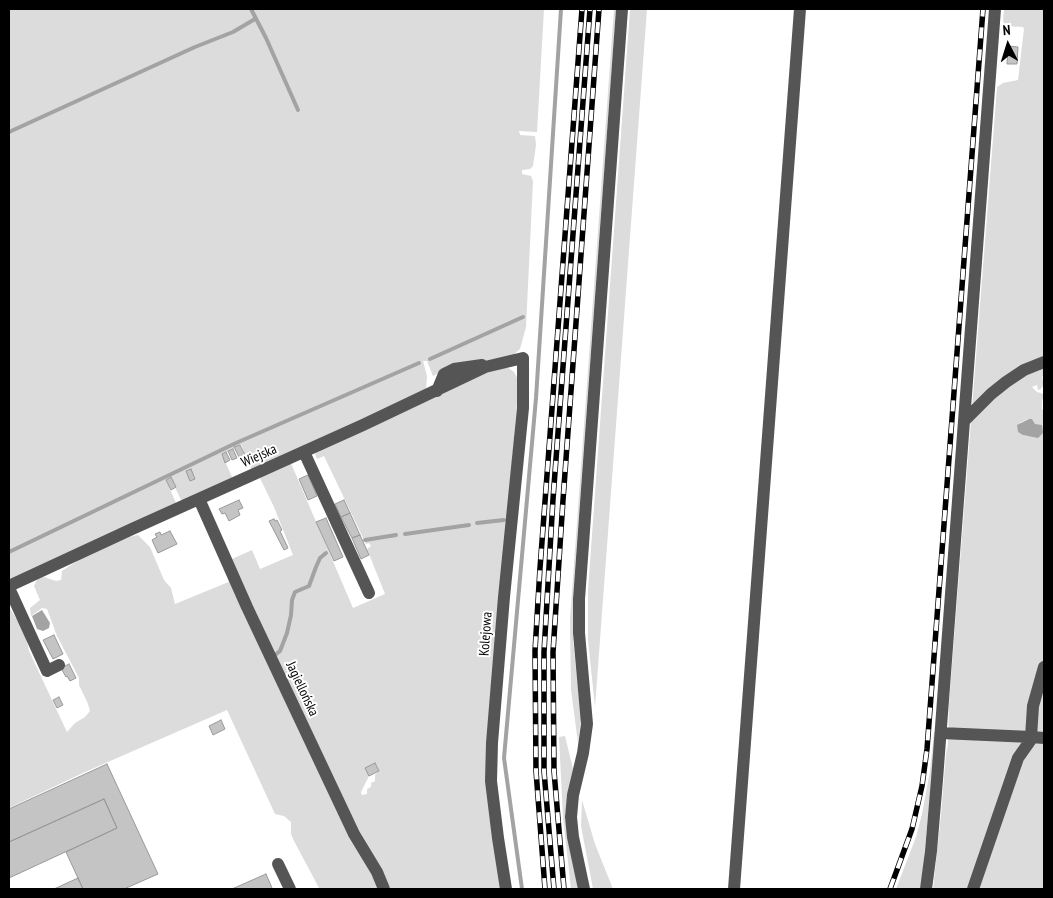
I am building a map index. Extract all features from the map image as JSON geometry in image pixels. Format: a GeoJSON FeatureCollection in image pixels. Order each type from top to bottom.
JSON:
{"type":"FeatureCollection","features":[{"type":"Feature","properties":{"kind":"street"},"geometry":{"type":"LineString","coordinates":[[584,889],[573,837],[571,816],[574,789],[583,753],[586,724],[579,640],[579,599],[622,9]]}},
{"type":"Feature","properties":{"kind":"street"},"geometry":{"type":"LineString","coordinates":[[734,889],[800,9]]}},
{"type":"Feature","properties":{"kind":"street"},"geometry":{"type":"LineString","coordinates":[[926,889],[941,733],[995,9]]}},
{"type":"Feature","properties":{"kind":"street","name":"Wiejska"},"geometry":{"type":"LineString","coordinates":[[9,587],[321,445],[436,391],[476,368],[523,358]]}},
{"type":"Feature","properties":{"kind":"street","name":"Kolejowa"},"geometry":{"type":"LineString","coordinates":[[506,889],[491,781],[492,743],[504,597],[523,408],[523,358]]}},
{"type":"Feature","properties":{"kind":"street"},"geometry":{"type":"LineString","coordinates":[[505,362],[518,370],[523,380]]}},
{"type":"Feature","properties":{"kind":"street"},"geometry":{"type":"LineString","coordinates":[[964,421],[1006,382],[1024,370],[1044,362]]}},
{"type":"Feature","properties":{"kind":"street"},"geometry":{"type":"LineString","coordinates":[[304,452],[369,593]]}},
{"type":"Feature","properties":{"kind":"street","name":"Jagiellońska"},"geometry":{"type":"LineString","coordinates":[[199,499],[354,834],[373,865],[384,889]]}},
{"type":"Feature","properties":{"kind":"street"},"geometry":{"type":"LineString","coordinates":[[9,587],[47,671],[59,665]]}},
{"type":"Feature","properties":{"kind":"street"},"geometry":{"type":"LineString","coordinates":[[973,889],[1010,778],[1018,758],[1030,741],[1032,706],[1044,667]]}},
{"type":"Feature","properties":{"kind":"street"},"geometry":{"type":"LineString","coordinates":[[941,733],[1044,738]]}},
{"type":"Feature","properties":{"kind":"street"},"geometry":{"type":"LineString","coordinates":[[278,864],[290,889]]}},
{"type":"Feature","properties":{"kind":"shaded area"},"geometry":{"type":"Polygon","coordinates":[[[9,9],[544,9],[537,132],[519,131],[520,135],[535,136],[536,145],[533,166],[530,169],[522,170],[522,174],[531,176],[533,181],[526,327],[520,349],[512,356],[449,368],[433,376],[427,361],[423,361],[427,376],[426,390],[252,471],[241,444],[222,455],[233,479],[182,502],[170,477],[166,480],[176,503],[9,582],[9,9]]]}},
{"type":"Feature","properties":{"kind":"shaded area"},"geometry":{"type":"Polygon","coordinates":[[[614,9],[616,9],[573,596],[573,640],[581,718],[578,743],[571,690],[570,619],[614,9]]]}},
{"type":"Feature","properties":{"kind":"shaded area"},"geometry":{"type":"Polygon","coordinates":[[[630,9],[647,9],[595,707],[588,640],[588,590],[630,9]]]}},
{"type":"Feature","properties":{"kind":"shaded area"},"geometry":{"type":"Polygon","coordinates":[[[1004,9],[1044,9],[1044,375],[1042,377],[1044,384],[1038,390],[1037,385],[1032,387],[1037,392],[1044,394],[1042,409],[1044,411],[1044,889],[933,889],[948,745],[949,704],[997,87],[1003,83],[1018,80],[1024,29],[1023,27],[1006,26],[1003,21],[1004,9]],[[1032,419],[1020,423],[1023,435],[1028,436],[1038,425],[1035,425],[1032,419]]]}},
{"type":"Feature","properties":{"kind":"shaded area"},"geometry":{"type":"Polygon","coordinates":[[[498,366],[507,367],[514,372],[519,381],[489,730],[503,889],[388,889],[356,832],[232,559],[252,550],[260,569],[293,555],[274,507],[259,476],[290,461],[353,608],[385,594],[367,549],[371,546],[369,543],[366,544],[324,456],[317,459],[315,454],[498,366]],[[375,764],[361,792],[362,795],[367,794],[367,789],[375,781],[375,775],[379,771],[375,764]]]}},
{"type":"Feature","properties":{"kind":"shaded area"},"geometry":{"type":"Polygon","coordinates":[[[1032,419],[1035,424],[1042,425],[1043,433],[1038,438],[1018,432],[1017,425],[1032,419]]]}},
{"type":"Feature","properties":{"kind":"shaded area"},"geometry":{"type":"Polygon","coordinates":[[[138,535],[150,547],[164,580],[171,588],[175,604],[231,581],[381,889],[319,888],[291,834],[291,822],[284,816],[275,814],[227,710],[85,772],[9,808],[9,607],[25,633],[29,651],[67,732],[90,711],[79,685],[79,678],[57,636],[47,609],[42,608],[31,616],[30,608],[40,600],[34,586],[38,578],[44,577],[56,581],[61,580],[62,571],[85,556],[138,535]]]}},
{"type":"Feature","properties":{"kind":"shaded area"},"geometry":{"type":"Polygon","coordinates":[[[42,610],[50,623],[49,628],[43,631],[37,629],[32,616],[42,610]]]}},
{"type":"Feature","properties":{"kind":"shaded area"},"geometry":{"type":"Polygon","coordinates":[[[934,732],[936,733],[921,889],[896,889],[916,837],[922,814],[930,771],[934,732]]]}},
{"type":"Feature","properties":{"kind":"shaded area"},"geometry":{"type":"Polygon","coordinates":[[[565,736],[573,769],[565,817],[578,889],[571,889],[563,817],[559,737],[565,736]]]}},
{"type":"Feature","properties":{"kind":"shaded area"},"geometry":{"type":"Polygon","coordinates":[[[582,800],[595,844],[613,889],[593,889],[581,826],[582,800]]]}},
{"type":"Feature","properties":{"kind":"building"},"geometry":{"type":"Polygon","coordinates":[[[1008,46],[1018,47],[1017,64],[1007,64],[1008,46]]]}},
{"type":"Feature","properties":{"kind":"building"},"geometry":{"type":"Polygon","coordinates":[[[240,445],[245,455],[239,457],[234,447],[240,445]]]}},
{"type":"Feature","properties":{"kind":"building"},"geometry":{"type":"Polygon","coordinates":[[[233,449],[237,458],[232,460],[228,451],[233,449]]]}},
{"type":"Feature","properties":{"kind":"building"},"geometry":{"type":"Polygon","coordinates":[[[226,452],[230,460],[225,463],[222,454],[226,452]]]}},
{"type":"Feature","properties":{"kind":"building"},"geometry":{"type":"Polygon","coordinates":[[[191,469],[195,479],[190,481],[186,471],[191,469]]]}},
{"type":"Feature","properties":{"kind":"building"},"geometry":{"type":"Polygon","coordinates":[[[308,475],[317,496],[308,500],[299,479],[308,475]]]}},
{"type":"Feature","properties":{"kind":"building"},"geometry":{"type":"Polygon","coordinates":[[[171,477],[176,487],[171,490],[166,480],[171,477]]]}},
{"type":"Feature","properties":{"kind":"building"},"geometry":{"type":"Polygon","coordinates":[[[239,500],[243,508],[238,510],[240,515],[229,521],[225,513],[222,514],[219,509],[239,500]]]}},
{"type":"Feature","properties":{"kind":"building"},"geometry":{"type":"Polygon","coordinates":[[[344,500],[350,513],[341,517],[335,504],[344,500]]]}},
{"type":"Feature","properties":{"kind":"building"},"geometry":{"type":"Polygon","coordinates":[[[350,513],[360,535],[352,538],[341,517],[350,513]]]}},
{"type":"Feature","properties":{"kind":"building"},"geometry":{"type":"Polygon","coordinates":[[[326,518],[343,557],[334,561],[316,522],[326,518]]]}},
{"type":"Feature","properties":{"kind":"building"},"geometry":{"type":"Polygon","coordinates":[[[274,519],[275,521],[277,520],[282,530],[280,531],[288,548],[284,550],[269,521],[274,519]]]}},
{"type":"Feature","properties":{"kind":"building"},"geometry":{"type":"Polygon","coordinates":[[[170,531],[177,544],[158,553],[152,540],[157,537],[155,534],[160,532],[161,535],[170,531]]]}},
{"type":"Feature","properties":{"kind":"building"},"geometry":{"type":"Polygon","coordinates":[[[360,535],[369,555],[361,559],[352,538],[360,535]]]}},
{"type":"Feature","properties":{"kind":"building"},"geometry":{"type":"Polygon","coordinates":[[[54,635],[63,654],[53,659],[43,640],[54,635]]]}},
{"type":"Feature","properties":{"kind":"building"},"geometry":{"type":"Polygon","coordinates":[[[69,664],[76,678],[70,681],[61,668],[69,664]]]}},
{"type":"Feature","properties":{"kind":"building"},"geometry":{"type":"Polygon","coordinates":[[[59,697],[63,705],[57,708],[53,700],[59,697]]]}},
{"type":"Feature","properties":{"kind":"building"},"geometry":{"type":"Polygon","coordinates":[[[221,720],[225,729],[213,735],[209,726],[221,720]]]}},
{"type":"Feature","properties":{"kind":"building"},"geometry":{"type":"Polygon","coordinates":[[[375,763],[379,771],[369,776],[365,768],[375,763]]]}},
{"type":"Feature","properties":{"kind":"building"},"geometry":{"type":"Polygon","coordinates":[[[107,764],[158,874],[124,889],[83,889],[66,852],[117,828],[104,799],[9,842],[9,809],[107,764]]]}},
{"type":"Feature","properties":{"kind":"building"},"geometry":{"type":"Polygon","coordinates":[[[104,799],[117,828],[9,878],[9,842],[104,799]]]}},
{"type":"Feature","properties":{"kind":"building"},"geometry":{"type":"Polygon","coordinates":[[[266,874],[271,889],[232,889],[266,874]]]}},
{"type":"Feature","properties":{"kind":"building"},"geometry":{"type":"Polygon","coordinates":[[[78,878],[83,889],[54,889],[78,878]]]}},
{"type":"Feature","properties":{"kind":"waterway"},"geometry":{"type":"LineString","coordinates":[[251,9],[298,110]]}},
{"type":"Feature","properties":{"kind":"waterway"},"geometry":{"type":"LineString","coordinates":[[522,889],[504,758],[536,398],[561,9]]}},
{"type":"Feature","properties":{"kind":"waterway"},"geometry":{"type":"LineString","coordinates":[[9,132],[195,47],[233,32],[255,19]]}},
{"type":"Feature","properties":{"kind":"waterway"},"geometry":{"type":"LineString","coordinates":[[430,359],[523,317]]}},
{"type":"Feature","properties":{"kind":"waterway"},"geometry":{"type":"LineString","coordinates":[[9,552],[236,443],[419,363]]}},
{"type":"Feature","properties":{"kind":"waterway"},"geometry":{"type":"LineString","coordinates":[[477,523],[504,520]]}},
{"type":"Feature","properties":{"kind":"waterway"},"geometry":{"type":"LineString","coordinates":[[405,534],[469,525]]}},
{"type":"Feature","properties":{"kind":"waterway"},"geometry":{"type":"LineString","coordinates":[[365,540],[396,535]]}},
{"type":"Feature","properties":{"kind":"waterway"},"geometry":{"type":"LineString","coordinates":[[275,655],[280,651],[287,633],[295,592],[309,586],[320,558],[326,553]]}},
{"type":"Feature","properties":{"kind":"railway"},"geometry":{"type":"LineString","coordinates":[[545,889],[536,771],[535,651],[582,9]]}},
{"type":"Feature","properties":{"kind":"railway"},"geometry":{"type":"LineString","coordinates":[[554,889],[544,771],[544,652],[553,499],[590,9]]}},
{"type":"Feature","properties":{"kind":"railway"},"geometry":{"type":"LineString","coordinates":[[564,889],[554,771],[553,652],[599,9]]}},
{"type":"Feature","properties":{"kind":"railway"},"geometry":{"type":"LineString","coordinates":[[890,889],[912,829],[922,786],[927,749],[983,9]]}}]}
